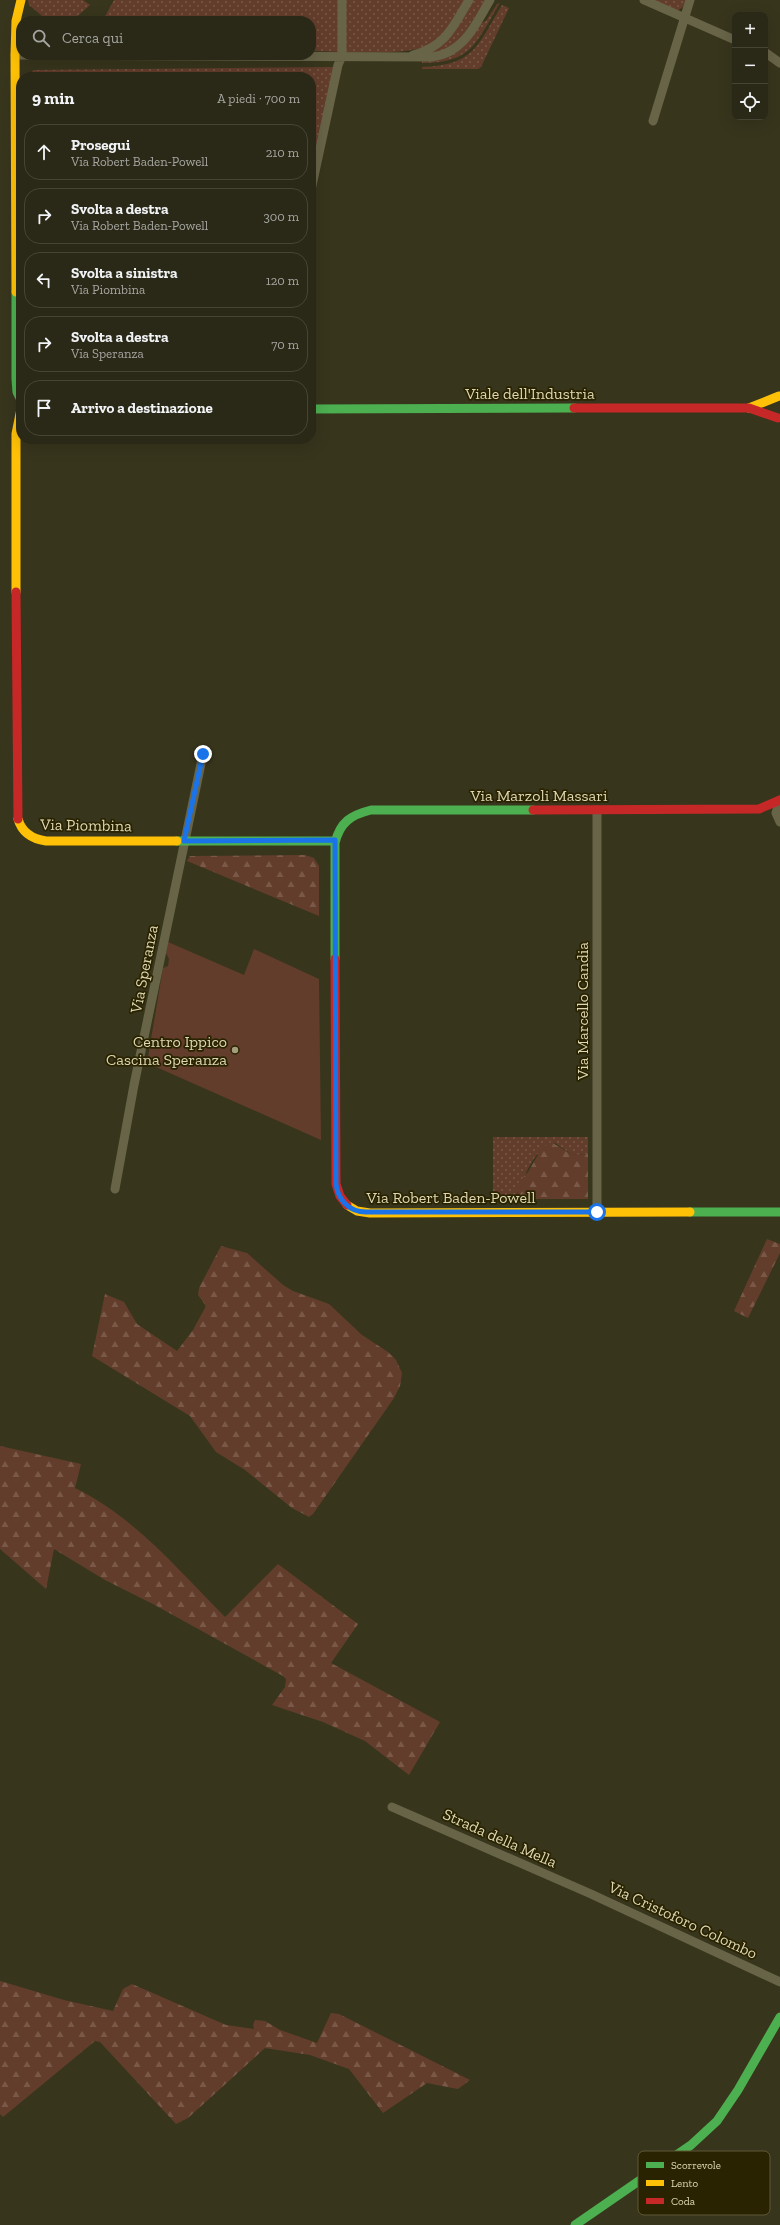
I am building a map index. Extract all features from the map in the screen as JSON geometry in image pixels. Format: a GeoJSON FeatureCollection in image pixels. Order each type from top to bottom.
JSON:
{"type":"FeatureCollection","features":[{"type":"Feature","properties":{"kind":"street"},"geometry":{"type":"LineString","coordinates":[[17,16],[21,0]]}},
{"type":"Feature","properties":{"kind":"street"},"geometry":{"type":"LineString","coordinates":[[316,166],[336,72],[342,56],[342,0]]}},
{"type":"Feature","properties":{"kind":"street"},"geometry":{"type":"LineString","coordinates":[[408,56],[428,50],[444,39],[469,0]]}},
{"type":"Feature","properties":{"kind":"street"},"geometry":{"type":"LineString","coordinates":[[316,56],[438,56],[456,49],[465,41],[490,0]]}},
{"type":"Feature","properties":{"kind":"street"},"geometry":{"type":"LineString","coordinates":[[644,0],[732,39]]}},
{"type":"Feature","properties":{"kind":"street"},"geometry":{"type":"LineString","coordinates":[[653,121],[690,0]]}},
{"type":"Feature","properties":{"kind":"street"},"geometry":{"type":"LineString","coordinates":[[16,21],[16,379]]}},
{"type":"Feature","properties":{"kind":"street"},"geometry":{"type":"LineString","coordinates":[[768,54],[780,58]]}},
{"type":"Feature","properties":{"kind":"street"},"geometry":{"type":"LineString","coordinates":[[768,54],[780,63]]}},
{"type":"Feature","properties":{"kind":"street"},"geometry":{"type":"LineString","coordinates":[[749,408],[779,396]]}},
{"type":"Feature","properties":{"kind":"street"},"geometry":{"type":"LineString","coordinates":[[779,396],[775,407],[779,421]]}},
{"type":"Feature","properties":{"kind":"street"},"geometry":{"type":"LineString","coordinates":[[749,408],[779,421]]}},
{"type":"Feature","properties":{"kind":"street","name":"Viale dell'Industria"},"geometry":{"type":"LineString","coordinates":[[316,409],[749,408]]}},
{"type":"Feature","properties":{"kind":"street","name":"Via Piombina"},"geometry":{"type":"LineString","coordinates":[[16,444],[18,821],[28,835],[40,841],[335,840]]}},
{"type":"Feature","properties":{"kind":"street","name":"Via Speranza"},"geometry":{"type":"LineString","coordinates":[[115,1189],[184,841],[203,754]]}},
{"type":"Feature","properties":{"kind":"street"},"geometry":{"type":"LineString","coordinates":[[779,820],[776,807],[780,800]]}},
{"type":"Feature","properties":{"kind":"street","name":"Via Marzoli Massari"},"geometry":{"type":"LineString","coordinates":[[335,840],[344,820],[351,815],[371,810],[759,810],[780,800]]}},
{"type":"Feature","properties":{"kind":"street","name":"Via Marcello Candia"},"geometry":{"type":"LineString","coordinates":[[597,810],[597,1212]]}},
{"type":"Feature","properties":{"kind":"street","name":"Via Marzoli Massari"},"geometry":{"type":"LineString","coordinates":[[759,810],[779,820]]}},
{"type":"Feature","properties":{"kind":"street","name":"Via Robert Baden-Powell"},"geometry":{"type":"LineString","coordinates":[[335,840],[337,1190],[341,1199],[352,1209],[366,1212],[780,1212]]}},
{"type":"Feature","properties":{"kind":"street","name":"Strada della Mella"},"geometry":{"type":"LineString","coordinates":[[392,1806],[595,1896]]}},
{"type":"Feature","properties":{"kind":"street","name":"Via Cristoforo Colombo"},"geometry":{"type":"LineString","coordinates":[[595,1896],[780,1982]]}},
{"type":"Feature","properties":{"kind":"street"},"geometry":{"type":"LineString","coordinates":[[682,2151],[717,2121],[728,2107],[772,2034],[780,2017]]}},
{"type":"Feature","properties":{"kind":"street"},"geometry":{"type":"LineString","coordinates":[[772,2034],[780,2024]]}},
{"type":"Feature","properties":{"kind":"street"},"geometry":{"type":"LineString","coordinates":[[575,2225],[638,2182]]}},
{"type":"Feature","properties":{"kind":"green space"},"geometry":{"type":"Polygon","coordinates":[[[28,0],[83,0],[90,5],[78,16],[42,16],[29,5],[28,0]]]}},
{"type":"Feature","properties":{"kind":"green space"},"geometry":{"type":"Polygon","coordinates":[[[114,0],[465,0],[448,28],[435,42],[424,47],[394,52],[316,51],[316,16],[105,16],[114,0]]]}},
{"type":"Feature","properties":{"kind":"green space"},"geometry":{"type":"Polygon","coordinates":[[[473,0],[486,0],[457,44],[434,54],[431,52],[473,0]]]}},
{"type":"Feature","properties":{"kind":"green space"},"geometry":{"type":"Polygon","coordinates":[[[652,0],[686,0],[683,7],[677,11],[652,0]]]}},
{"type":"Feature","properties":{"kind":"green space"},"geometry":{"type":"Polygon","coordinates":[[[500,3],[485,29],[471,48],[452,59],[439,62],[422,63],[422,60],[459,51],[479,24],[486,21],[497,4],[500,3]]]}},
{"type":"Feature","properties":{"kind":"green space"},"geometry":{"type":"Polygon","coordinates":[[[502,5],[509,8],[481,67],[478,69],[422,69],[422,67],[453,62],[472,51],[480,42],[502,5]]]}},
{"type":"Feature","properties":{"kind":"green space"},"geometry":{"type":"Polygon","coordinates":[[[335,67],[318,144],[316,143],[316,72],[32,72],[33,70],[335,67]]]}},
{"type":"Feature","properties":{"kind":"green space"},"geometry":{"type":"Polygon","coordinates":[[[305,855],[314,858],[319,866],[319,916],[187,861],[190,856],[305,855]]]}},
{"type":"Feature","properties":{"kind":"green space","name":"Centro Ippico Cascina Speranza"},"geometry":{"type":"Polygon","coordinates":[[[168,942],[244,975],[254,949],[319,979],[321,1140],[147,1063],[163,968],[168,966],[169,959],[166,953],[168,942]]]}},
{"type":"Feature","properties":{"kind":"green space"},"geometry":{"type":"Polygon","coordinates":[[[493,1137],[588,1137],[588,1154],[573,1155],[555,1143],[539,1153],[533,1160],[523,1178],[517,1194],[520,1199],[493,1200],[493,1137]]]}},
{"type":"Feature","properties":{"kind":"green space"},"geometry":{"type":"Polygon","coordinates":[[[551,1142],[573,1155],[588,1154],[588,1199],[520,1199],[517,1190],[518,1183],[528,1172],[542,1148],[551,1142]]]}},
{"type":"Feature","properties":{"kind":"green space"},"geometry":{"type":"Polygon","coordinates":[[[767,1239],[780,1244],[780,1253],[748,1318],[734,1311],[767,1239]]]}},
{"type":"Feature","properties":{"kind":"green space"},"geometry":{"type":"Polygon","coordinates":[[[221,1246],[247,1253],[283,1285],[293,1291],[329,1304],[362,1335],[388,1352],[396,1360],[402,1373],[400,1386],[394,1398],[313,1514],[309,1517],[292,1508],[245,1470],[216,1452],[190,1416],[92,1356],[105,1294],[124,1302],[137,1324],[177,1351],[193,1330],[206,1306],[198,1295],[199,1288],[221,1246]]]}},
{"type":"Feature","properties":{"kind":"green space"},"geometry":{"type":"Polygon","coordinates":[[[0,1446],[81,1464],[75,1488],[118,1514],[137,1530],[173,1563],[225,1617],[278,1564],[358,1624],[331,1663],[440,1722],[409,1775],[365,1741],[323,1722],[272,1705],[285,1687],[286,1679],[283,1676],[153,1604],[105,1580],[54,1549],[46,1589],[0,1549],[0,1446]]]}},
{"type":"Feature","properties":{"kind":"green space"},"geometry":{"type":"Polygon","coordinates":[[[0,1981],[64,2000],[113,2011],[123,1989],[132,1984],[226,2025],[254,2029],[253,2025],[255,2020],[265,2021],[280,2030],[317,2043],[331,2013],[339,2014],[470,2080],[458,2089],[427,2083],[383,2113],[349,2069],[310,2055],[265,2048],[188,2118],[176,2124],[100,2042],[95,2041],[3,2117],[0,2114],[0,1981]]]}},
{"type":"Feature","properties":{"kind":"traffic: fast"},"geometry":{"type":"LineString","coordinates":[[16,292],[16,379]]}},
{"type":"Feature","properties":{"kind":"traffic: fast"},"geometry":{"type":"LineString","coordinates":[[316,409],[574,408]]}},
{"type":"Feature","properties":{"kind":"traffic: fast"},"geometry":{"type":"LineString","coordinates":[[335,959],[335,843],[340,830],[347,820],[358,814],[371,810],[533,810]]}},
{"type":"Feature","properties":{"kind":"traffic: fast"},"geometry":{"type":"LineString","coordinates":[[177,841],[335,841]]}},
{"type":"Feature","properties":{"kind":"traffic: fast"},"geometry":{"type":"LineString","coordinates":[[690,1212],[780,1212]]}},
{"type":"Feature","properties":{"kind":"traffic: fast"},"geometry":{"type":"LineString","coordinates":[[682,2151],[717,2121],[738,2090],[780,2017]]}},
{"type":"Feature","properties":{"kind":"traffic: fast"},"geometry":{"type":"LineString","coordinates":[[575,2225],[638,2182]]}},
{"type":"Feature","properties":{"kind":"traffic: slow"},"geometry":{"type":"LineString","coordinates":[[17,16],[21,0]]}},
{"type":"Feature","properties":{"kind":"traffic: slow"},"geometry":{"type":"LineString","coordinates":[[16,21],[16,292]]}},
{"type":"Feature","properties":{"kind":"traffic: slow"},"geometry":{"type":"LineString","coordinates":[[749,408],[779,396]]}},
{"type":"Feature","properties":{"kind":"traffic: slow"},"geometry":{"type":"LineString","coordinates":[[16,434],[16,444]]}},
{"type":"Feature","properties":{"kind":"traffic: slow"},"geometry":{"type":"LineString","coordinates":[[16,444],[16,592]]}},
{"type":"Feature","properties":{"kind":"traffic: slow"},"geometry":{"type":"LineString","coordinates":[[18,819],[25,832],[36,839],[46,841],[177,841]]}},
{"type":"Feature","properties":{"kind":"traffic: slow"},"geometry":{"type":"LineString","coordinates":[[347,1205],[357,1211],[370,1213],[690,1212]]}},
{"type":"Feature","properties":{"kind":"traffic: jam"},"geometry":{"type":"LineString","coordinates":[[574,408],[749,408],[778,418]]}},
{"type":"Feature","properties":{"kind":"traffic: jam"},"geometry":{"type":"LineString","coordinates":[[16,592],[18,819]]}},
{"type":"Feature","properties":{"kind":"traffic: jam"},"geometry":{"type":"LineString","coordinates":[[533,810],[759,809],[780,800]]}},
{"type":"Feature","properties":{"kind":"traffic: jam"},"geometry":{"type":"LineString","coordinates":[[335,959],[336,1184],[340,1196],[347,1205]]}},
{"type":"Feature","properties":{"kind":"place","name":"Centro Ippico Cascina Speranza"},"geometry":{"type":"Point","coordinates":[235,1050]}},
{"type":"Feature","properties":{"kind":"route"},"geometry":{"type":"LineString","coordinates":[[203,754],[184,841],[335,840],[336,1184],[338,1193],[344,1203],[350,1208],[360,1212],[597,1212]]}}]}
